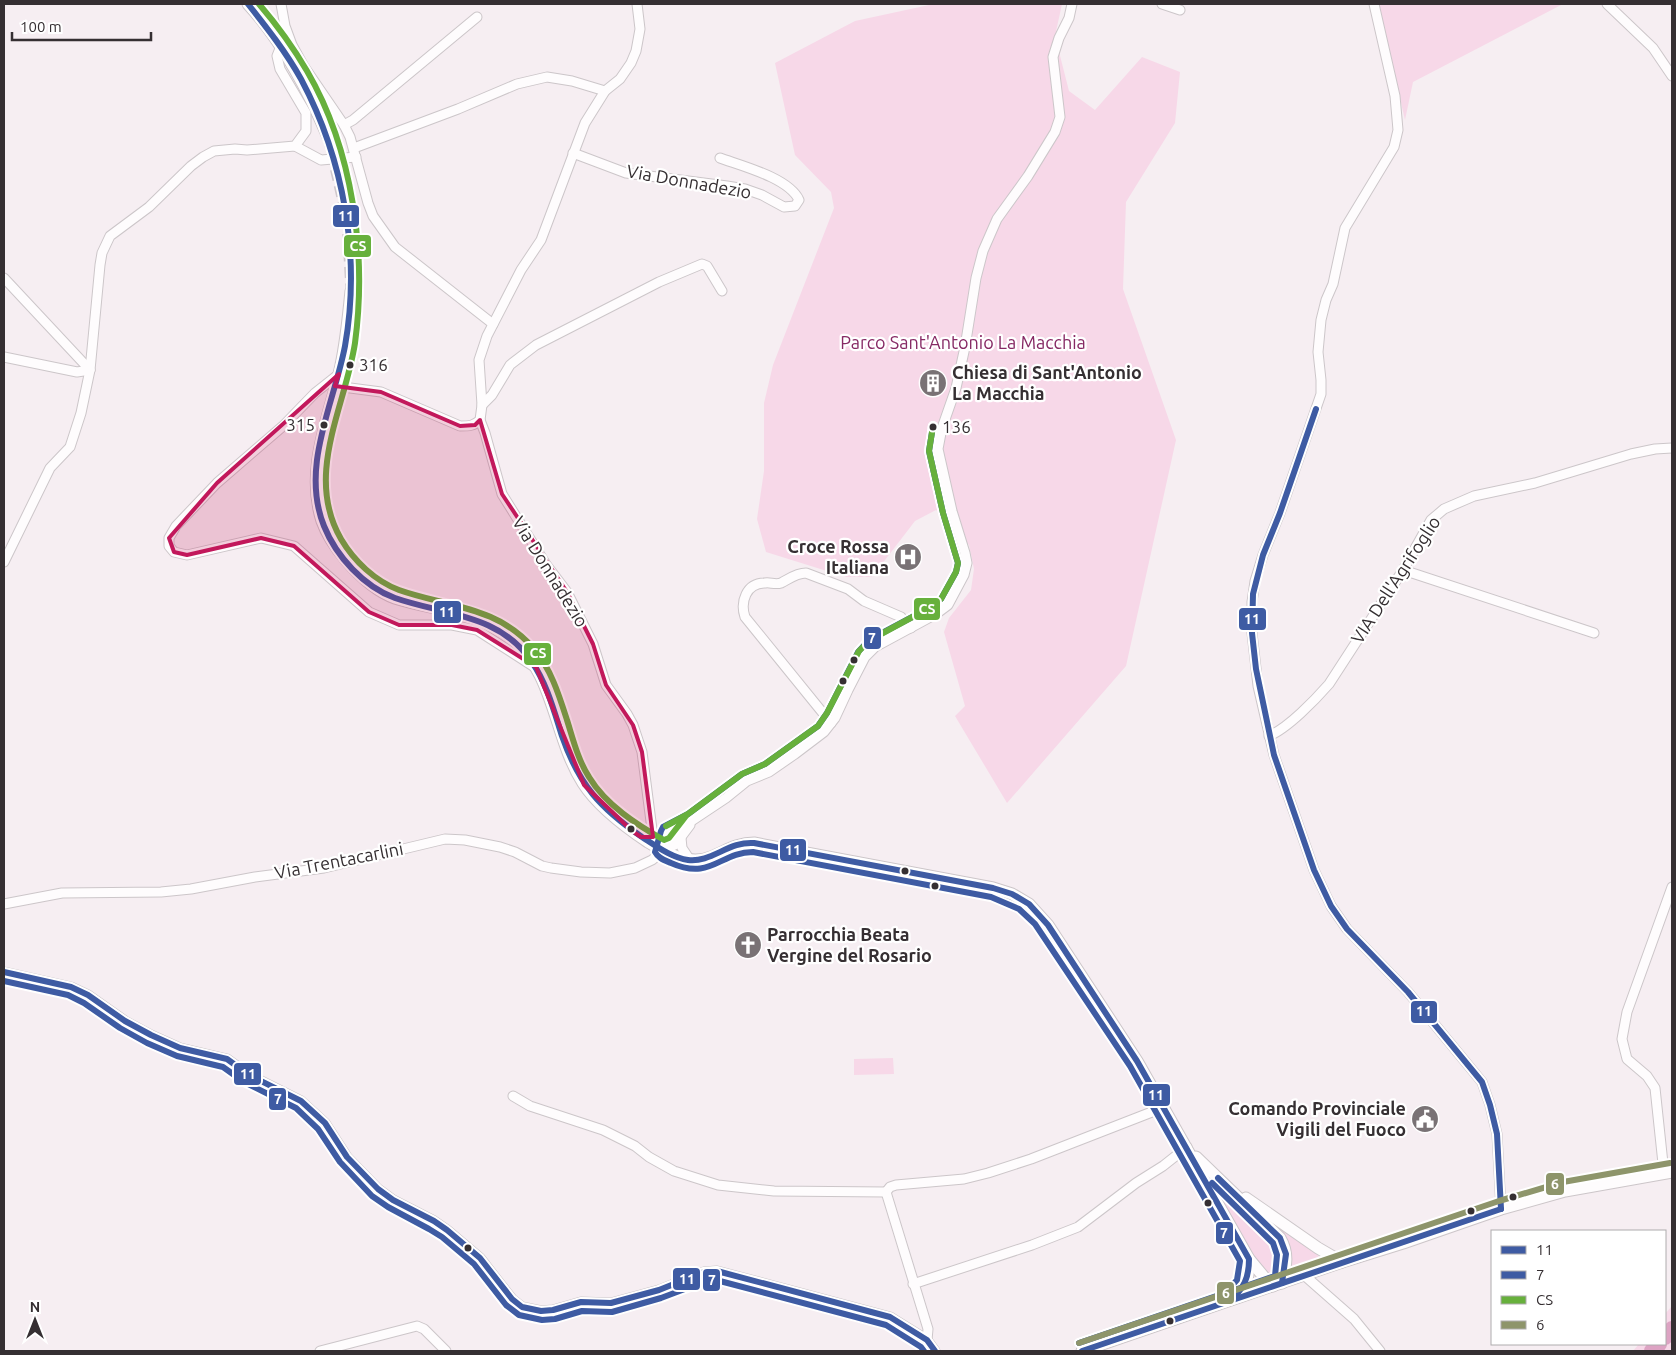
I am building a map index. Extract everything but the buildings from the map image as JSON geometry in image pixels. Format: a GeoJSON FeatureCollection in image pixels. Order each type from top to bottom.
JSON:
{"type":"FeatureCollection","features":[{"type":"Feature","properties":{"kind":"main road"},"geometry":{"type":"LineString","coordinates":[[248,4],[280,46],[303,83],[328,137]]}},
{"type":"Feature","properties":{"kind":"main road"},"geometry":{"type":"LineString","coordinates":[[351,291],[346,344],[315,472],[316,496],[322,521],[335,546],[353,568],[373,586],[394,597],[473,618],[490,624],[509,636],[527,654],[548,690],[573,764],[584,785],[608,811],[641,837],[664,850],[690,860],[709,858],[742,843],[754,843],[993,888],[1012,894],[1028,904],[1048,925],[1137,1061],[1249,1259],[1260,1273],[1278,1284]]}},
{"type":"Feature","properties":{"kind":"main road"},"geometry":{"type":"LineString","coordinates":[[1188,1149],[1280,1238],[1284,1244],[1286,1258],[1278,1284]]}},
{"type":"Feature","properties":{"kind":"main road"},"geometry":{"type":"LineString","coordinates":[[1082,1351],[1501,1209],[1565,1191],[1668,1173]]}},
{"type":"Feature","properties":{"kind":"main road"},"geometry":{"type":"LineString","coordinates":[[1224,1184],[1318,1248],[1342,1262]]}},
{"type":"Feature","properties":{"kind":"main road"},"geometry":{"type":"LineString","coordinates":[[1229,1301],[1240,1294],[1244,1288],[1249,1274],[1249,1259]]}},
{"type":"Feature","properties":{"kind":"street"},"geometry":{"type":"LineString","coordinates":[[281,4],[292,45],[303,65],[344,124],[355,153],[373,216],[395,247],[492,324]]}},
{"type":"Feature","properties":{"kind":"street","name":"Via Donnadezio"},"geometry":{"type":"LineString","coordinates":[[637,4],[640,29],[636,51],[631,63],[620,79],[605,91],[585,122],[541,240],[521,270],[492,324],[481,351],[482,405],[480,420],[486,433],[502,494],[545,563],[566,592],[592,644],[606,684],[633,726],[642,752],[653,837]]}},
{"type":"Feature","properties":{"kind":"street"},"geometry":{"type":"LineString","coordinates":[[641,837],[669,834],[693,821],[747,781],[769,772],[824,732],[835,718],[866,657],[876,646],[936,614],[948,605],[964,575],[967,563],[965,553],[952,511],[938,449],[942,428],[965,347],[976,278],[983,251],[997,219],[1028,176],[1056,132],[1060,117],[1053,57],[1059,38],[1069,18],[1072,4]]}},
{"type":"Feature","properties":{"kind":"street"},"geometry":{"type":"LineString","coordinates":[[1162,4],[1180,10]]}},
{"type":"Feature","properties":{"kind":"street"},"geometry":{"type":"LineString","coordinates":[[1374,4],[1395,96],[1398,130],[1394,147],[1345,228],[1333,284],[1326,300],[1321,320],[1318,352],[1321,380],[1320,394],[1255,581],[1252,602],[1256,669],[1274,755],[1314,870],[1331,906],[1347,929],[1408,992],[1482,1082],[1497,1134],[1501,1209]]}},
{"type":"Feature","properties":{"kind":"street"},"geometry":{"type":"LineString","coordinates":[[1607,4],[1652,48],[1672,76]]}},
{"type":"Feature","properties":{"kind":"street"},"geometry":{"type":"LineString","coordinates":[[344,124],[353,120],[477,18]]}},
{"type":"Feature","properties":{"kind":"street"},"geometry":{"type":"LineString","coordinates":[[280,46],[277,56],[280,69],[306,113],[306,131],[295,146]]}},
{"type":"Feature","properties":{"kind":"street"},"geometry":{"type":"LineString","coordinates":[[4,562],[50,468],[70,447],[81,414],[90,370],[100,265],[102,253],[110,236],[149,207],[191,166],[214,151],[235,149],[247,150],[295,146],[321,160],[355,153],[517,84],[547,77],[572,81],[605,91]]}},
{"type":"Feature","properties":{"kind":"street","name":"Via Donnadezio"},"geometry":{"type":"LineString","coordinates":[[573,153],[626,173],[727,186],[762,195],[784,207],[791,208],[797,204],[799,200],[797,195],[776,180],[758,171],[720,158]]}},
{"type":"Feature","properties":{"kind":"street"},"geometry":{"type":"LineString","coordinates":[[482,405],[492,395],[510,364],[536,345],[659,282],[702,264],[707,266],[722,291]]}},
{"type":"Feature","properties":{"kind":"street"},"geometry":{"type":"LineString","coordinates":[[4,278],[90,370]]}},
{"type":"Feature","properties":{"kind":"street"},"geometry":{"type":"LineString","coordinates":[[4,357],[77,372],[90,370]]}},
{"type":"Feature","properties":{"kind":"street"},"geometry":{"type":"LineString","coordinates":[[339,374],[315,393],[283,426],[216,483],[176,526],[168,538],[168,546],[174,552],[188,555],[261,538],[294,546],[369,612],[399,625],[452,625],[477,630],[536,667]]}},
{"type":"Feature","properties":{"kind":"street"},"geometry":{"type":"LineString","coordinates":[[335,386],[381,392],[460,426],[475,425],[480,420]]}},
{"type":"Feature","properties":{"kind":"street","name":"VIA Dell'Agrifoglio"},"geometry":{"type":"LineString","coordinates":[[1269,736],[1278,732],[1319,696],[1329,684],[1404,570],[1431,520],[1444,508],[1474,496],[1535,483],[1631,454],[1672,448]]}},
{"type":"Feature","properties":{"kind":"street"},"geometry":{"type":"LineString","coordinates":[[1404,570],[1594,633]]}},
{"type":"Feature","properties":{"kind":"street"},"geometry":{"type":"LineString","coordinates":[[831,723],[745,617],[742,610],[743,602],[751,588],[758,584],[780,583],[801,573],[806,573],[848,589],[864,601],[901,617],[911,628]]}},
{"type":"Feature","properties":{"kind":"street","name":"Via Trentacarlini"},"geometry":{"type":"LineString","coordinates":[[4,904],[62,893],[161,892],[192,889],[256,877],[324,868],[445,839],[465,840],[500,847],[521,854],[542,866],[550,868],[610,873],[635,868],[652,860],[664,850],[675,845],[693,821]]}},
{"type":"Feature","properties":{"kind":"street"},"geometry":{"type":"LineString","coordinates":[[664,850],[669,834]]}},
{"type":"Feature","properties":{"kind":"street"},"geometry":{"type":"LineString","coordinates":[[681,838],[682,848],[690,860]]}},
{"type":"Feature","properties":{"kind":"street"},"geometry":{"type":"LineString","coordinates":[[1668,1173],[1655,1088],[1647,1076],[1628,1059],[1622,1038],[1627,1012],[1672,887]]}},
{"type":"Feature","properties":{"kind":"street"},"geometry":{"type":"LineString","coordinates":[[4,972],[71,987],[88,995],[125,1021],[151,1035],[180,1048],[227,1059],[250,1075],[301,1101],[325,1123],[347,1157],[378,1189],[393,1200],[434,1221],[447,1230],[480,1258],[512,1299],[522,1307],[542,1311],[581,1302],[611,1303],[659,1290],[704,1272],[717,1271],[882,1314],[898,1321],[927,1340],[935,1351]]}},
{"type":"Feature","properties":{"kind":"street"},"geometry":{"type":"LineString","coordinates":[[513,1096],[530,1106],[603,1130],[635,1146],[649,1157],[674,1171],[718,1185],[774,1191],[886,1192]]}},
{"type":"Feature","properties":{"kind":"street"},"geometry":{"type":"LineString","coordinates":[[886,1192],[890,1187],[896,1185],[964,1179],[988,1173],[1031,1159],[1157,1110],[1164,1109]]}},
{"type":"Feature","properties":{"kind":"street"},"geometry":{"type":"LineString","coordinates":[[913,1284],[1032,1245],[1078,1227],[1136,1183],[1188,1149]]}},
{"type":"Feature","properties":{"kind":"street"},"geometry":{"type":"LineString","coordinates":[[886,1192],[928,1330],[927,1340]]}},
{"type":"Feature","properties":{"kind":"street"},"geometry":{"type":"LineString","coordinates":[[1304,1275],[1354,1319],[1380,1351]]}},
{"type":"Feature","properties":{"kind":"street"},"geometry":{"type":"LineString","coordinates":[[320,1351],[417,1326],[424,1329],[446,1351]]}},
{"type":"Feature","properties":{"kind":"highlighted area"},"geometry":{"type":"Polygon","coordinates":[[[339,374],[335,386],[381,392],[460,426],[475,425],[480,420],[502,494],[567,592],[593,644],[606,685],[633,725],[642,752],[653,837],[641,837],[632,831],[584,785],[536,667],[477,630],[452,625],[399,625],[369,612],[294,546],[261,538],[187,555],[174,552],[169,538],[217,483],[339,374]]]}},
{"type":"Feature","properties":{"kind":"green space","name":"Parco Sant'Antonio La Macchia"},"geometry":{"type":"Polygon","coordinates":[[[1062,4],[1055,36],[1069,91],[1095,110],[1142,57],[1180,72],[1175,123],[1126,202],[1123,289],[1176,440],[1126,666],[1007,803],[955,716],[965,706],[944,632],[949,618],[971,590],[974,569],[969,545],[936,510],[915,521],[872,577],[846,577],[766,552],[757,519],[764,471],[764,403],[773,365],[834,208],[831,192],[795,155],[775,63],[855,21],[929,5],[1062,4]]]}},
{"type":"Feature","properties":{"kind":"green space"},"geometry":{"type":"Polygon","coordinates":[[[1378,4],[1563,4],[1413,82],[1405,120],[1378,4]]]}},
{"type":"Feature","properties":{"kind":"green space"},"geometry":{"type":"Polygon","coordinates":[[[893,1058],[894,1074],[854,1075],[854,1059],[893,1058]]]}},
{"type":"Feature","properties":{"kind":"green space"},"geometry":{"type":"Polygon","coordinates":[[[1212,1184],[1215,1184],[1279,1244],[1283,1261],[1282,1270],[1278,1277],[1269,1274],[1259,1264],[1212,1184]]]}},
{"type":"Feature","properties":{"kind":"green space"},"geometry":{"type":"Polygon","coordinates":[[[1257,1209],[1315,1251],[1320,1259],[1319,1262],[1290,1274],[1291,1262],[1288,1244],[1279,1230],[1257,1209]]]}},
{"type":"Feature","properties":{"kind":"green space"},"geometry":{"type":"Polygon","coordinates":[[[1672,1306],[1672,1351],[1633,1351],[1638,1345],[1666,1345],[1666,1313],[1672,1306]]]}},
{"type":"Feature","properties":{"kind":"waterway"},"geometry":{"type":"LineString","coordinates":[[1666,1336],[1672,1329]]}},
{"type":"Feature","properties":{"kind":"waterway"},"geometry":{"type":"LineString","coordinates":[[1652,1351],[1658,1345]]}},
{"type":"Feature","properties":{"kind":"tunnel"},"geometry":{"type":"LineString","coordinates":[[328,137],[347,219],[351,291]]}},
{"type":"Feature","properties":{"kind":"transit line","name":"11"},"geometry":{"type":"LineString","coordinates":[[248,4],[289,59],[316,110],[338,175],[345,209],[351,278],[349,312],[345,346],[321,436],[317,458],[316,481],[318,504],[324,526],[344,559],[362,578],[384,593],[414,604],[470,618],[488,625],[504,634],[519,646],[532,662],[542,679],[562,736],[584,782],[614,816],[658,848],[682,859],[696,860],[736,845],[754,843],[993,888],[1012,894],[1029,904],[1048,925],[1137,1061],[1249,1259],[1245,1283],[1229,1301]]}},
{"type":"Feature","properties":{"kind":"transit line","name":"CS"},"geometry":{"type":"LineString","coordinates":[[259,4],[296,53],[323,102],[336,134],[346,168],[353,203],[359,274],[355,343],[330,441],[326,491],[331,515],[341,539],[352,555],[366,569],[390,586],[417,596],[488,616],[520,635],[534,649],[550,674],[582,764],[604,797],[643,828],[664,840],[669,838],[686,816]]}},
{"type":"Feature","properties":{"kind":"transit line","name":"11"},"geometry":{"type":"LineString","coordinates":[[1316,409],[1280,513],[1263,555],[1253,594],[1252,633],[1256,669],[1274,755],[1314,870],[1331,906],[1347,929],[1408,992],[1482,1082],[1497,1134],[1501,1209]]}},
{"type":"Feature","properties":{"kind":"transit line","name":"7"},"geometry":{"type":"LineString","coordinates":[[933,426],[929,451],[943,513],[958,563],[956,572],[941,599],[931,607],[869,640],[858,652],[827,713],[818,726],[765,764],[742,774],[688,814],[663,827],[655,852],[671,863],[685,868],[696,869],[715,864],[742,853],[753,852],[991,897],[1019,909],[1035,924],[1130,1066],[1240,1261],[1237,1280],[1225,1293],[1079,1343]]}},
{"type":"Feature","properties":{"kind":"transit line","name":"CS"},"geometry":{"type":"LineString","coordinates":[[666,826],[688,814],[742,774],[765,764],[818,726],[827,713],[859,651],[870,640],[931,607],[941,599],[956,572],[958,563],[943,513],[929,451],[933,426]]}},
{"type":"Feature","properties":{"kind":"transit line","name":"11"},"geometry":{"type":"LineString","coordinates":[[4,972],[71,987],[88,995],[125,1021],[151,1035],[180,1048],[227,1059],[249,1075],[301,1101],[325,1123],[347,1157],[378,1189],[393,1200],[434,1221],[447,1230],[480,1258],[512,1299],[522,1307],[541,1311],[553,1310],[581,1302],[611,1303],[659,1290],[704,1272],[717,1271],[890,1317],[927,1340],[935,1351]]}},
{"type":"Feature","properties":{"kind":"transit line","name":"7"},"geometry":{"type":"LineString","coordinates":[[4,981],[68,995],[147,1043],[177,1056],[223,1067],[244,1082],[296,1108],[318,1129],[340,1162],[372,1196],[442,1237],[474,1264],[506,1305],[519,1315],[542,1320],[555,1319],[582,1311],[612,1312],[661,1298],[706,1281],[716,1280],[886,1325],[921,1347],[924,1351]]}},
{"type":"Feature","properties":{"kind":"transit line","name":"6"},"geometry":{"type":"LineString","coordinates":[[1079,1343],[1499,1201],[1563,1182],[1670,1163]]}},
{"type":"Feature","properties":{"kind":"transit line","name":"11"},"geometry":{"type":"LineString","coordinates":[[1218,1178],[1280,1238],[1286,1254],[1282,1283]]}},
{"type":"Feature","properties":{"kind":"transit line","name":"7"},"geometry":{"type":"LineString","coordinates":[[1212,1183],[1273,1243],[1277,1255],[1275,1276],[1220,1295]]}},
{"type":"Feature","properties":{"kind":"transit line","name":"11"},"geometry":{"type":"LineString","coordinates":[[1082,1351],[1501,1209]]}},
{"type":"Feature","properties":{"kind":"place","name":"316"},"geometry":{"type":"Point","coordinates":[350,365]}},
{"type":"Feature","properties":{"kind":"place","name":"Chiesa di Sant'Antonio La Macchia"},"geometry":{"type":"Point","coordinates":[933,383]}},
{"type":"Feature","properties":{"kind":"place","name":"315"},"geometry":{"type":"Point","coordinates":[324,425]}},
{"type":"Feature","properties":{"kind":"place","name":"136"},"geometry":{"type":"Point","coordinates":[933,427]}},
{"type":"Feature","properties":{"kind":"place","name":"Croce Rossa Italiana"},"geometry":{"type":"Point","coordinates":[908,557]}},
{"type":"Feature","properties":{"kind":"place","name":"Parrocchia Beata Vergine del Rosario"},"geometry":{"type":"Point","coordinates":[748,945]}},
{"type":"Feature","properties":{"kind":"place","name":"Comando Provinciale Vigili del Fuoco"},"geometry":{"type":"Point","coordinates":[1425,1119]}}]}
